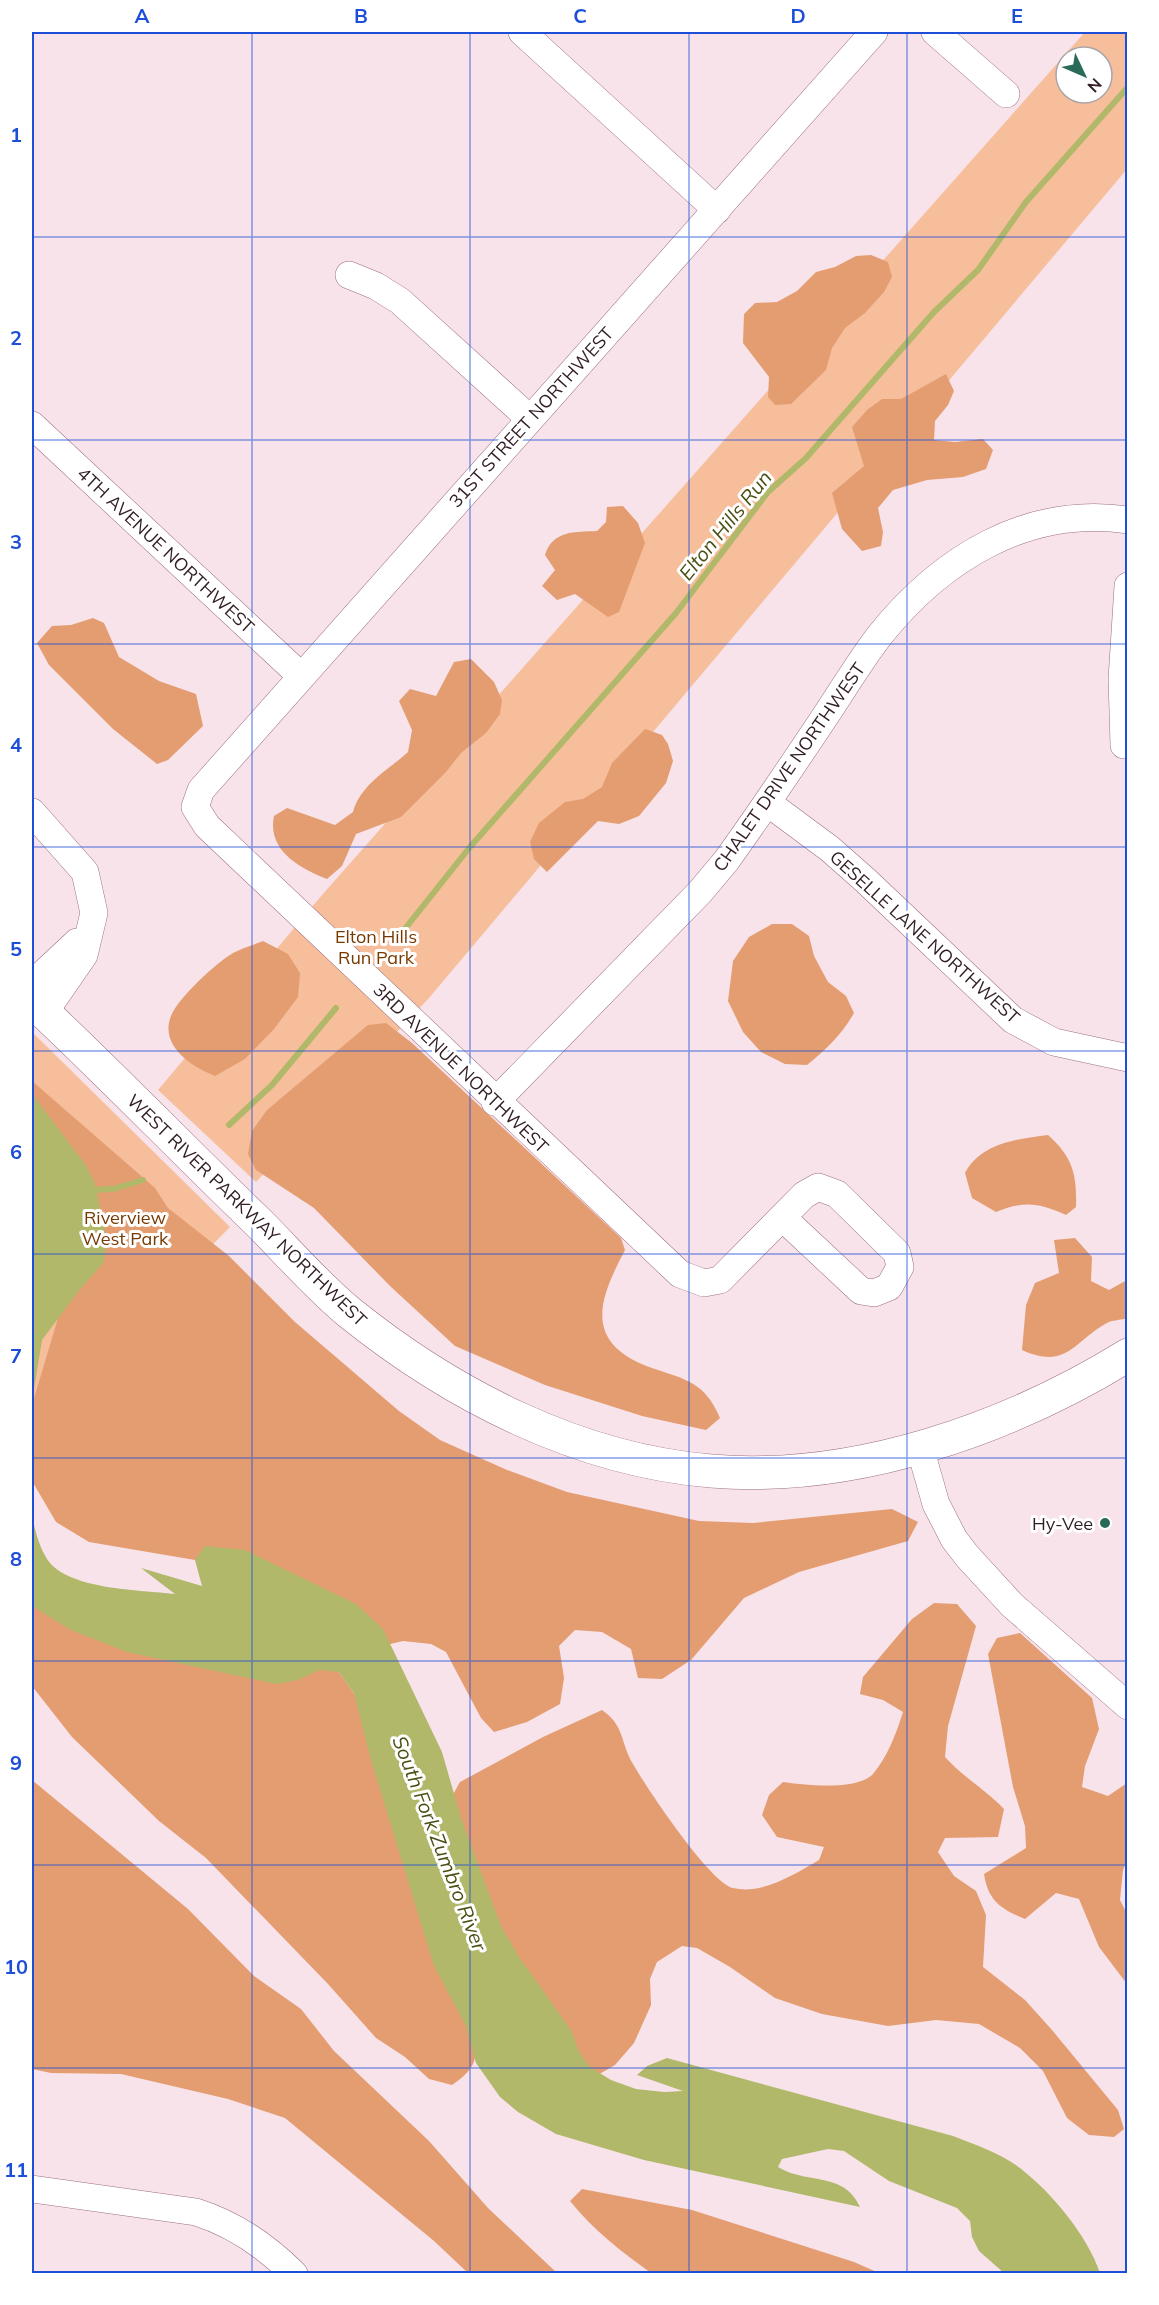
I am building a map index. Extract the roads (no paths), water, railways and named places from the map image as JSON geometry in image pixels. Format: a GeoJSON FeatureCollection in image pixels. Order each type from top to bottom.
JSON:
{"type":"FeatureCollection","features":[{"type":"Feature","properties":{"kind":"main road","name":"WEST RIVER PARKWAY NORTHWEST"},"geometry":{"type":"LineString","coordinates":[[36,1000],[347,1310],[413,1360],[509,1413],[591,1446],[668,1466],[711,1471],[813,1468],[920,1448],[1048,1400],[1128,1355]]}},
{"type":"Feature","properties":{"kind":"street"},"geometry":{"type":"LineString","coordinates":[[522,32],[717,210]]}},
{"type":"Feature","properties":{"kind":"street","name":"31ST STREET NORTHWEST"},"geometry":{"type":"LineString","coordinates":[[195,807],[201,790],[874,32]]}},
{"type":"Feature","properties":{"kind":"street"},"geometry":{"type":"LineString","coordinates":[[935,32],[1005,94]]}},
{"type":"Feature","properties":{"kind":"street"},"geometry":{"type":"LineString","coordinates":[[350,275],[376,286],[400,301],[530,418]]}},
{"type":"Feature","properties":{"kind":"street","name":"4TH AVENUE NORTHWEST"},"geometry":{"type":"LineString","coordinates":[[32,425],[301,676]]}},
{"type":"Feature","properties":{"kind":"street","name":"CHALET DRIVE NORTHWEST"},"geometry":{"type":"LineString","coordinates":[[495,1102],[700,892],[726,861],[768,803],[880,636],[910,601],[941,572],[978,549],[1014,531],[1049,520],[1109,517],[1128,520]]}},
{"type":"Feature","properties":{"kind":"street"},"geometry":{"type":"LineString","coordinates":[[1124,744],[1122,679],[1128,586]]}},
{"type":"Feature","properties":{"kind":"street","name":"GESELLE LANE NORTHWEST"},"geometry":{"type":"LineString","coordinates":[[768,803],[830,849],[864,879],[1013,1020],[1054,1042],[1128,1058]]}},
{"type":"Feature","properties":{"kind":"street","name":"3RD AVENUE NORTHWEST"},"geometry":{"type":"LineString","coordinates":[[195,807],[207,826],[495,1102],[680,1274],[704,1283],[720,1280],[783,1218]]}},
{"type":"Feature","properties":{"kind":"street"},"geometry":{"type":"LineString","coordinates":[[32,812],[85,872],[94,913],[84,955],[36,1000]]}},
{"type":"Feature","properties":{"kind":"street"},"geometry":{"type":"LineString","coordinates":[[920,1448],[936,1504],[954,1539],[967,1556],[1020,1612],[1128,1706]]}},
{"type":"Feature","properties":{"kind":"street"},"geometry":{"type":"LineString","coordinates":[[32,2189],[196,2212],[232,2227],[280,2269]]}},
{"type":"Feature","properties":{"kind":"water"},"geometry":{"type":"Polygon","coordinates":[[[32,1094],[85,1164],[94,1181],[107,1238],[104,1262],[77,1293],[42,1340],[32,1401],[32,1094]]]}},
{"type":"Feature","properties":{"kind":"water","name":"South Fork Zumbro River"},"geometry":{"type":"Polygon","coordinates":[[[32,1514],[37,1537],[47,1559],[57,1569],[87,1583],[175,1594],[141,1568],[202,1586],[195,1560],[205,1546],[245,1550],[356,1604],[383,1629],[442,1752],[461,1818],[501,1926],[519,1957],[571,2030],[579,2052],[590,2067],[611,2080],[636,2089],[664,2092],[683,2091],[637,2075],[647,2066],[667,2058],[953,2136],[979,2146],[1020,2168],[1056,2202],[1087,2244],[1100,2273],[1004,2273],[979,2251],[972,2237],[970,2221],[957,2208],[889,2181],[844,2151],[828,2149],[782,2159],[778,2167],[801,2176],[835,2183],[845,2188],[860,2207],[644,2160],[556,2134],[518,2112],[500,2097],[476,2063],[466,2026],[434,1966],[371,1760],[354,1693],[339,1672],[319,1670],[298,1680],[276,1684],[127,1652],[71,1630],[32,1606],[32,1514]]]}},
{"type":"Feature","properties":{"kind":"waterway","name":"Elton Hills Run"},"geometry":{"type":"LineString","coordinates":[[400,935],[470,847],[676,613],[768,492],[806,458],[934,312],[978,270],[1026,202],[1128,87]]}},
{"type":"Feature","properties":{"kind":"waterway","name":"Elton Hills Run"},"geometry":{"type":"LineString","coordinates":[[229,1125],[272,1085],[336,1008]]}},
{"type":"Feature","properties":{"kind":"waterway","name":"Elton Hills Run"},"geometry":{"type":"LineString","coordinates":[[90,1190],[113,1189],[143,1180]]}},
{"type":"Feature","properties":{"kind":"place","name":"Hy-Vee"},"geometry":{"type":"Point","coordinates":[1105,1523]}},
{"type":"Feature","properties":{"kind":"park label","name":"Elton Hills Run Park"},"geometry":{"type":"Point","coordinates":[376,946]}},
{"type":"Feature","properties":{"kind":"park label","name":"Riverview West Park"},"geometry":{"type":"Point","coordinates":[125,1227]}}]}
